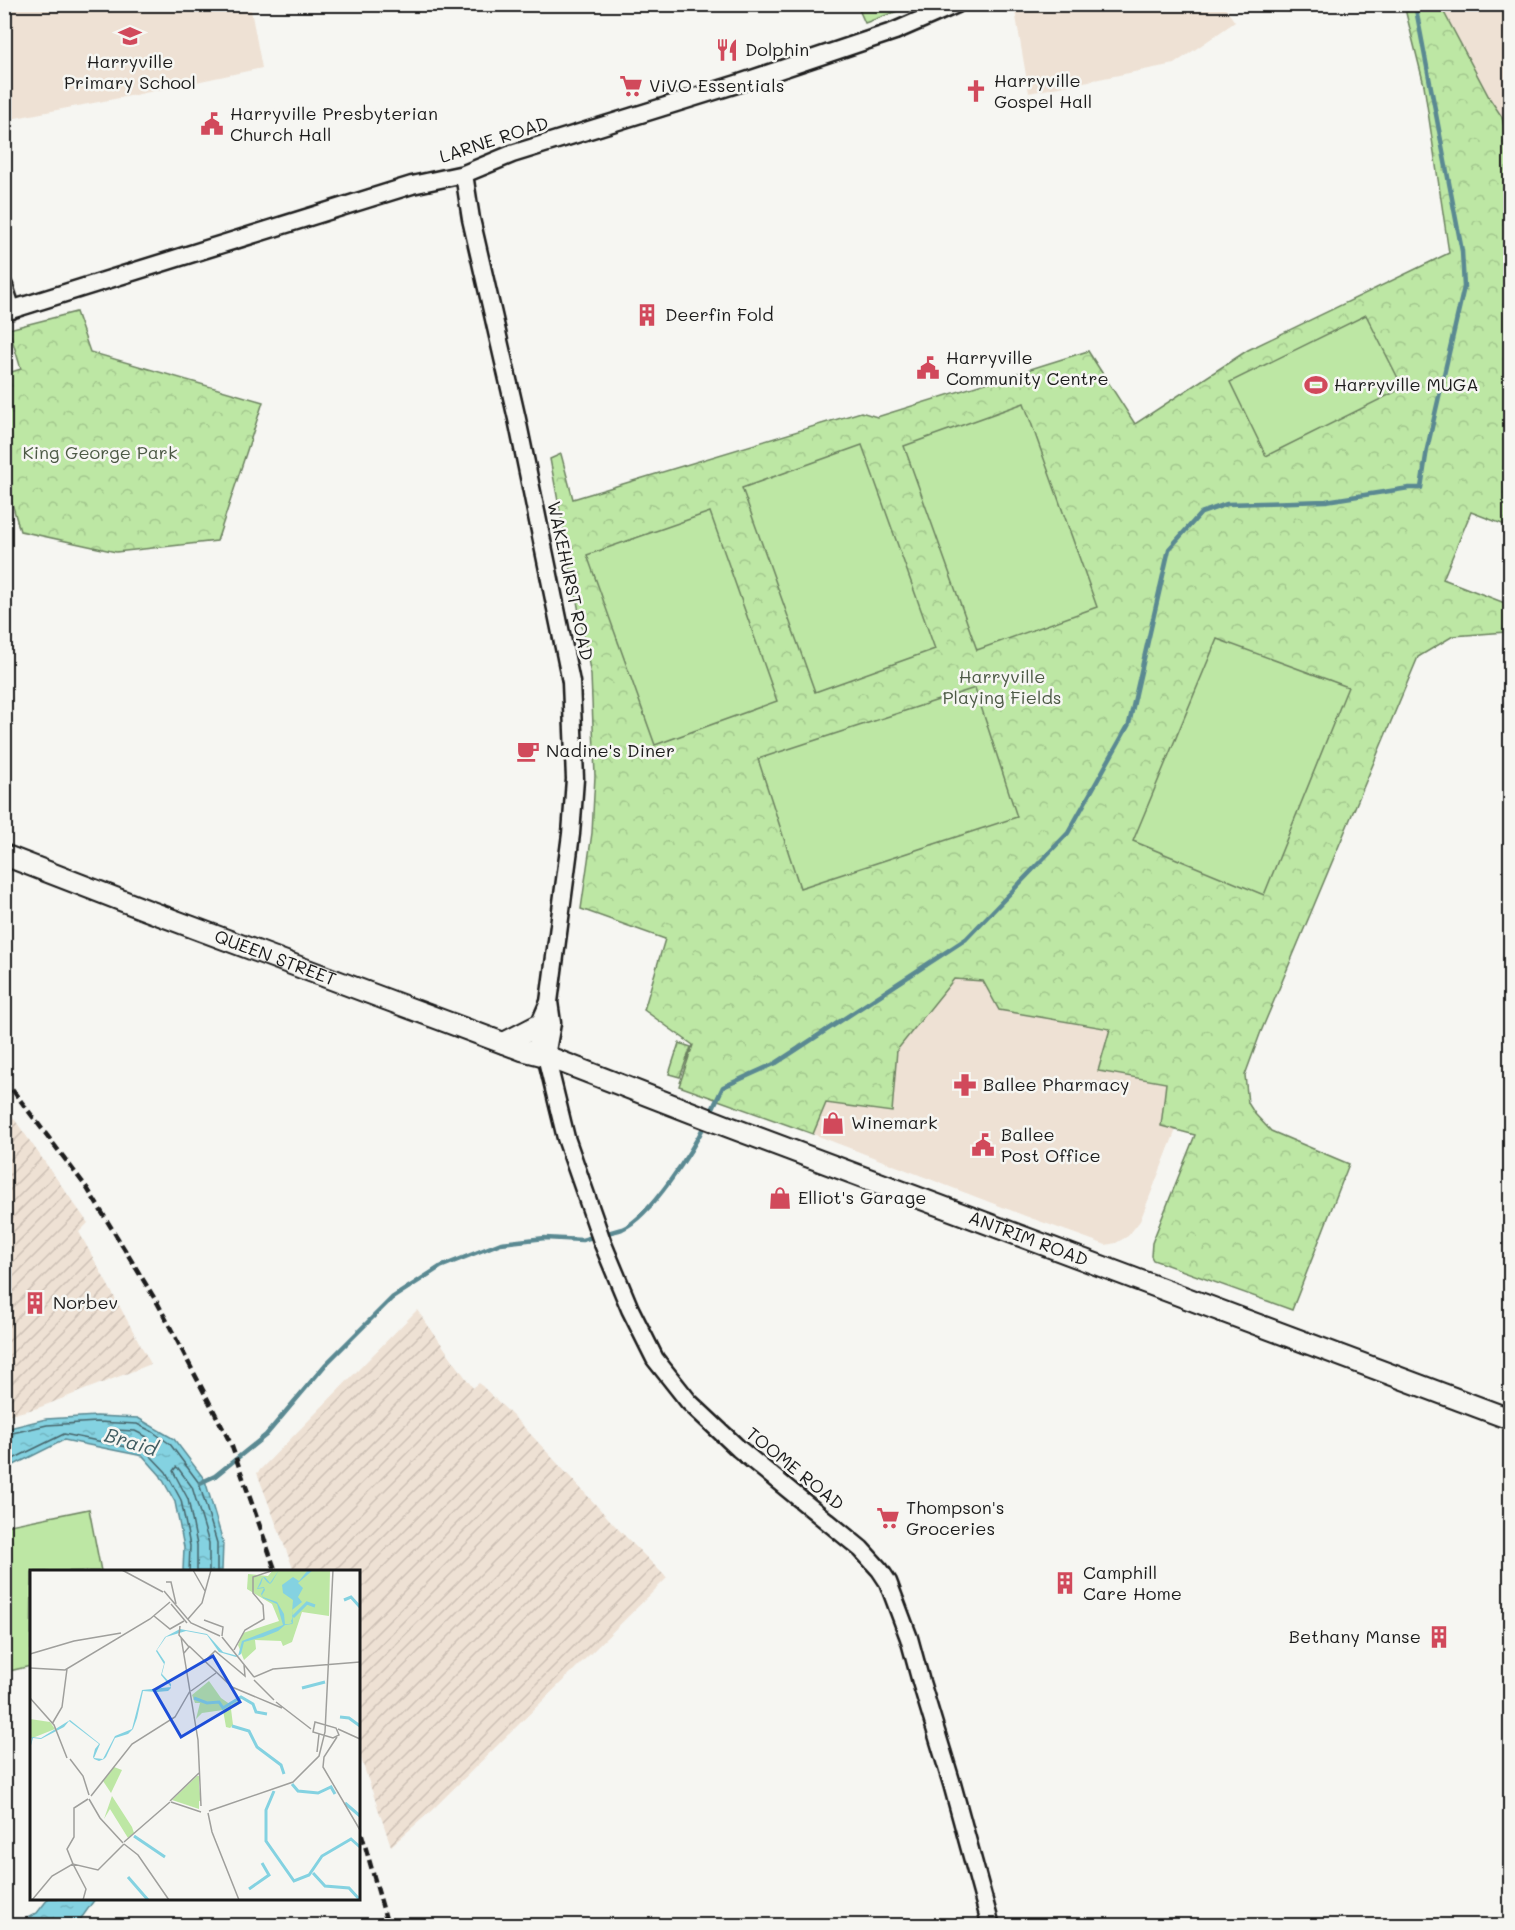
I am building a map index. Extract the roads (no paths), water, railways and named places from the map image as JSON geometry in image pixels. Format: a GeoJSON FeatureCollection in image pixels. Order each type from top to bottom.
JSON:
{"type":"FeatureCollection","features":[{"type":"Feature","properties":{"kind":"main road","name":"QUEEN STREET"},"geometry":{"type":"LineString","coordinates":[[4,855],[182,924],[504,1043],[546,1056]]}},
{"type":"Feature","properties":{"kind":"main road"},"geometry":{"type":"LineString","coordinates":[[504,1043],[538,1025]]}},
{"type":"Feature","properties":{"kind":"main road","name":"ANTRIM ROAD"},"geometry":{"type":"LineString","coordinates":[[546,1056],[1510,1419]]}},
{"type":"Feature","properties":{"kind":"street","name":"LARNE ROAD"},"geometry":{"type":"LineString","coordinates":[[8,311],[412,185],[464,174],[512,154],[895,31],[957,4]]}},
{"type":"Feature","properties":{"kind":"street","name":"WAKEHURST ROAD"},"geometry":{"type":"LineString","coordinates":[[464,174],[471,219],[517,420],[571,682],[575,779],[570,844],[549,1002],[552,1023],[546,1056]]}},
{"type":"Feature","properties":{"kind":"street"},"geometry":{"type":"LineString","coordinates":[[4,286],[8,311]]}},
{"type":"Feature","properties":{"kind":"street","name":"WAKEHURST ROAD"},"geometry":{"type":"LineString","coordinates":[[538,1025],[549,1002]]}},
{"type":"Feature","properties":{"kind":"street"},"geometry":{"type":"LineString","coordinates":[[538,1025],[537,1040],[546,1056]]}},
{"type":"Feature","properties":{"kind":"street","name":"TOOME ROAD"},"geometry":{"type":"LineString","coordinates":[[546,1056],[566,1138],[605,1249],[630,1309],[655,1359],[673,1384],[696,1409],[739,1449],[861,1549],[888,1582],[909,1638],[991,1926]]}},
{"type":"Feature","properties":{"kind":"water","name":"Braid"},"geometry":{"type":"Polygon","coordinates":[[[97,1416],[138,1418],[174,1439],[205,1480],[223,1542],[222,1570],[183,1570],[184,1547],[175,1502],[160,1475],[143,1456],[64,1440],[14,1465],[5,1465],[5,1429],[46,1419],[97,1416]]]}},
{"type":"Feature","properties":{"kind":"water"},"geometry":{"type":"Polygon","coordinates":[[[47,1900],[94,1900],[80,1920],[72,1925],[14,1925],[37,1913],[47,1900]]]}},
{"type":"Feature","properties":{"kind":"waterway"},"geometry":{"type":"LineString","coordinates":[[710,1114],[723,1087],[776,1063],[966,939],[1068,833],[1129,724],[1169,549],[1201,513],[1227,504],[1326,501],[1421,488],[1427,449],[1464,287],[1462,251],[1415,4]]}},
{"type":"Feature","properties":{"kind":"waterway"},"geometry":{"type":"LineString","coordinates":[[604,1234],[622,1229],[645,1211],[670,1182],[706,1122]]}},
{"type":"Feature","properties":{"kind":"waterway"},"geometry":{"type":"LineString","coordinates":[[200,1483],[215,1476],[266,1435],[326,1364],[392,1298],[440,1267],[501,1243],[545,1238],[582,1240],[596,1236]]}},
{"type":"Feature","properties":{"kind":"railway"},"geometry":{"type":"LineString","coordinates":[[4,1079],[87,1188],[158,1304],[231,1444],[275,1570]]}},
{"type":"Feature","properties":{"kind":"railway"},"geometry":{"type":"LineString","coordinates":[[360,1828],[388,1926]]}},
{"type":"Feature","properties":{"kind":"place","name":"Harryville Primary School"},"geometry":{"type":"Point","coordinates":[130,36]}},
{"type":"Feature","properties":{"kind":"place","name":"Dolphin"},"geometry":{"type":"Point","coordinates":[727,50]}},
{"type":"Feature","properties":{"kind":"place","name":"ViVO Essentials"},"geometry":{"type":"Point","coordinates":[631,86]}},
{"type":"Feature","properties":{"kind":"place","name":"Harryville Gospel Hall"},"geometry":{"type":"Point","coordinates":[976,91]}},
{"type":"Feature","properties":{"kind":"place","name":"Harryville Presbyterian Church Hall"},"geometry":{"type":"Point","coordinates":[212,124]}},
{"type":"Feature","properties":{"kind":"place","name":"Deerfin Fold"},"geometry":{"type":"Point","coordinates":[647,315]}},
{"type":"Feature","properties":{"kind":"place","name":"Harryville Community Centre"},"geometry":{"type":"Point","coordinates":[928,368]}},
{"type":"Feature","properties":{"kind":"place","name":"Harryville MUGA"},"geometry":{"type":"Point","coordinates":[1316,385]}},
{"type":"Feature","properties":{"kind":"place","name":"Nadine's Diner"},"geometry":{"type":"Point","coordinates":[528,751]}},
{"type":"Feature","properties":{"kind":"place","name":"Ballee Pharmacy"},"geometry":{"type":"Point","coordinates":[965,1085]}},
{"type":"Feature","properties":{"kind":"place","name":"Winemark"},"geometry":{"type":"Point","coordinates":[833,1123]}},
{"type":"Feature","properties":{"kind":"place","name":"Ballee Post Office"},"geometry":{"type":"Point","coordinates":[983,1145]}},
{"type":"Feature","properties":{"kind":"place","name":"Elliot's Garage"},"geometry":{"type":"Point","coordinates":[780,1198]}},
{"type":"Feature","properties":{"kind":"place","name":"Norbev"},"geometry":{"type":"Point","coordinates":[35,1303]}},
{"type":"Feature","properties":{"kind":"place","name":"Thompson's Groceries"},"geometry":{"type":"Point","coordinates":[888,1518]}},
{"type":"Feature","properties":{"kind":"place","name":"Camphill Care Home"},"geometry":{"type":"Point","coordinates":[1065,1583]}},
{"type":"Feature","properties":{"kind":"place","name":"Bethany Manse"},"geometry":{"type":"Point","coordinates":[1439,1637]}},
{"type":"Feature","properties":{"kind":"park label","name":"King George Park"},"geometry":{"type":"Point","coordinates":[100,453]}},
{"type":"Feature","properties":{"kind":"park label","name":"Harryville Playing Fields"},"geometry":{"type":"Point","coordinates":[1002,687]}}]}
